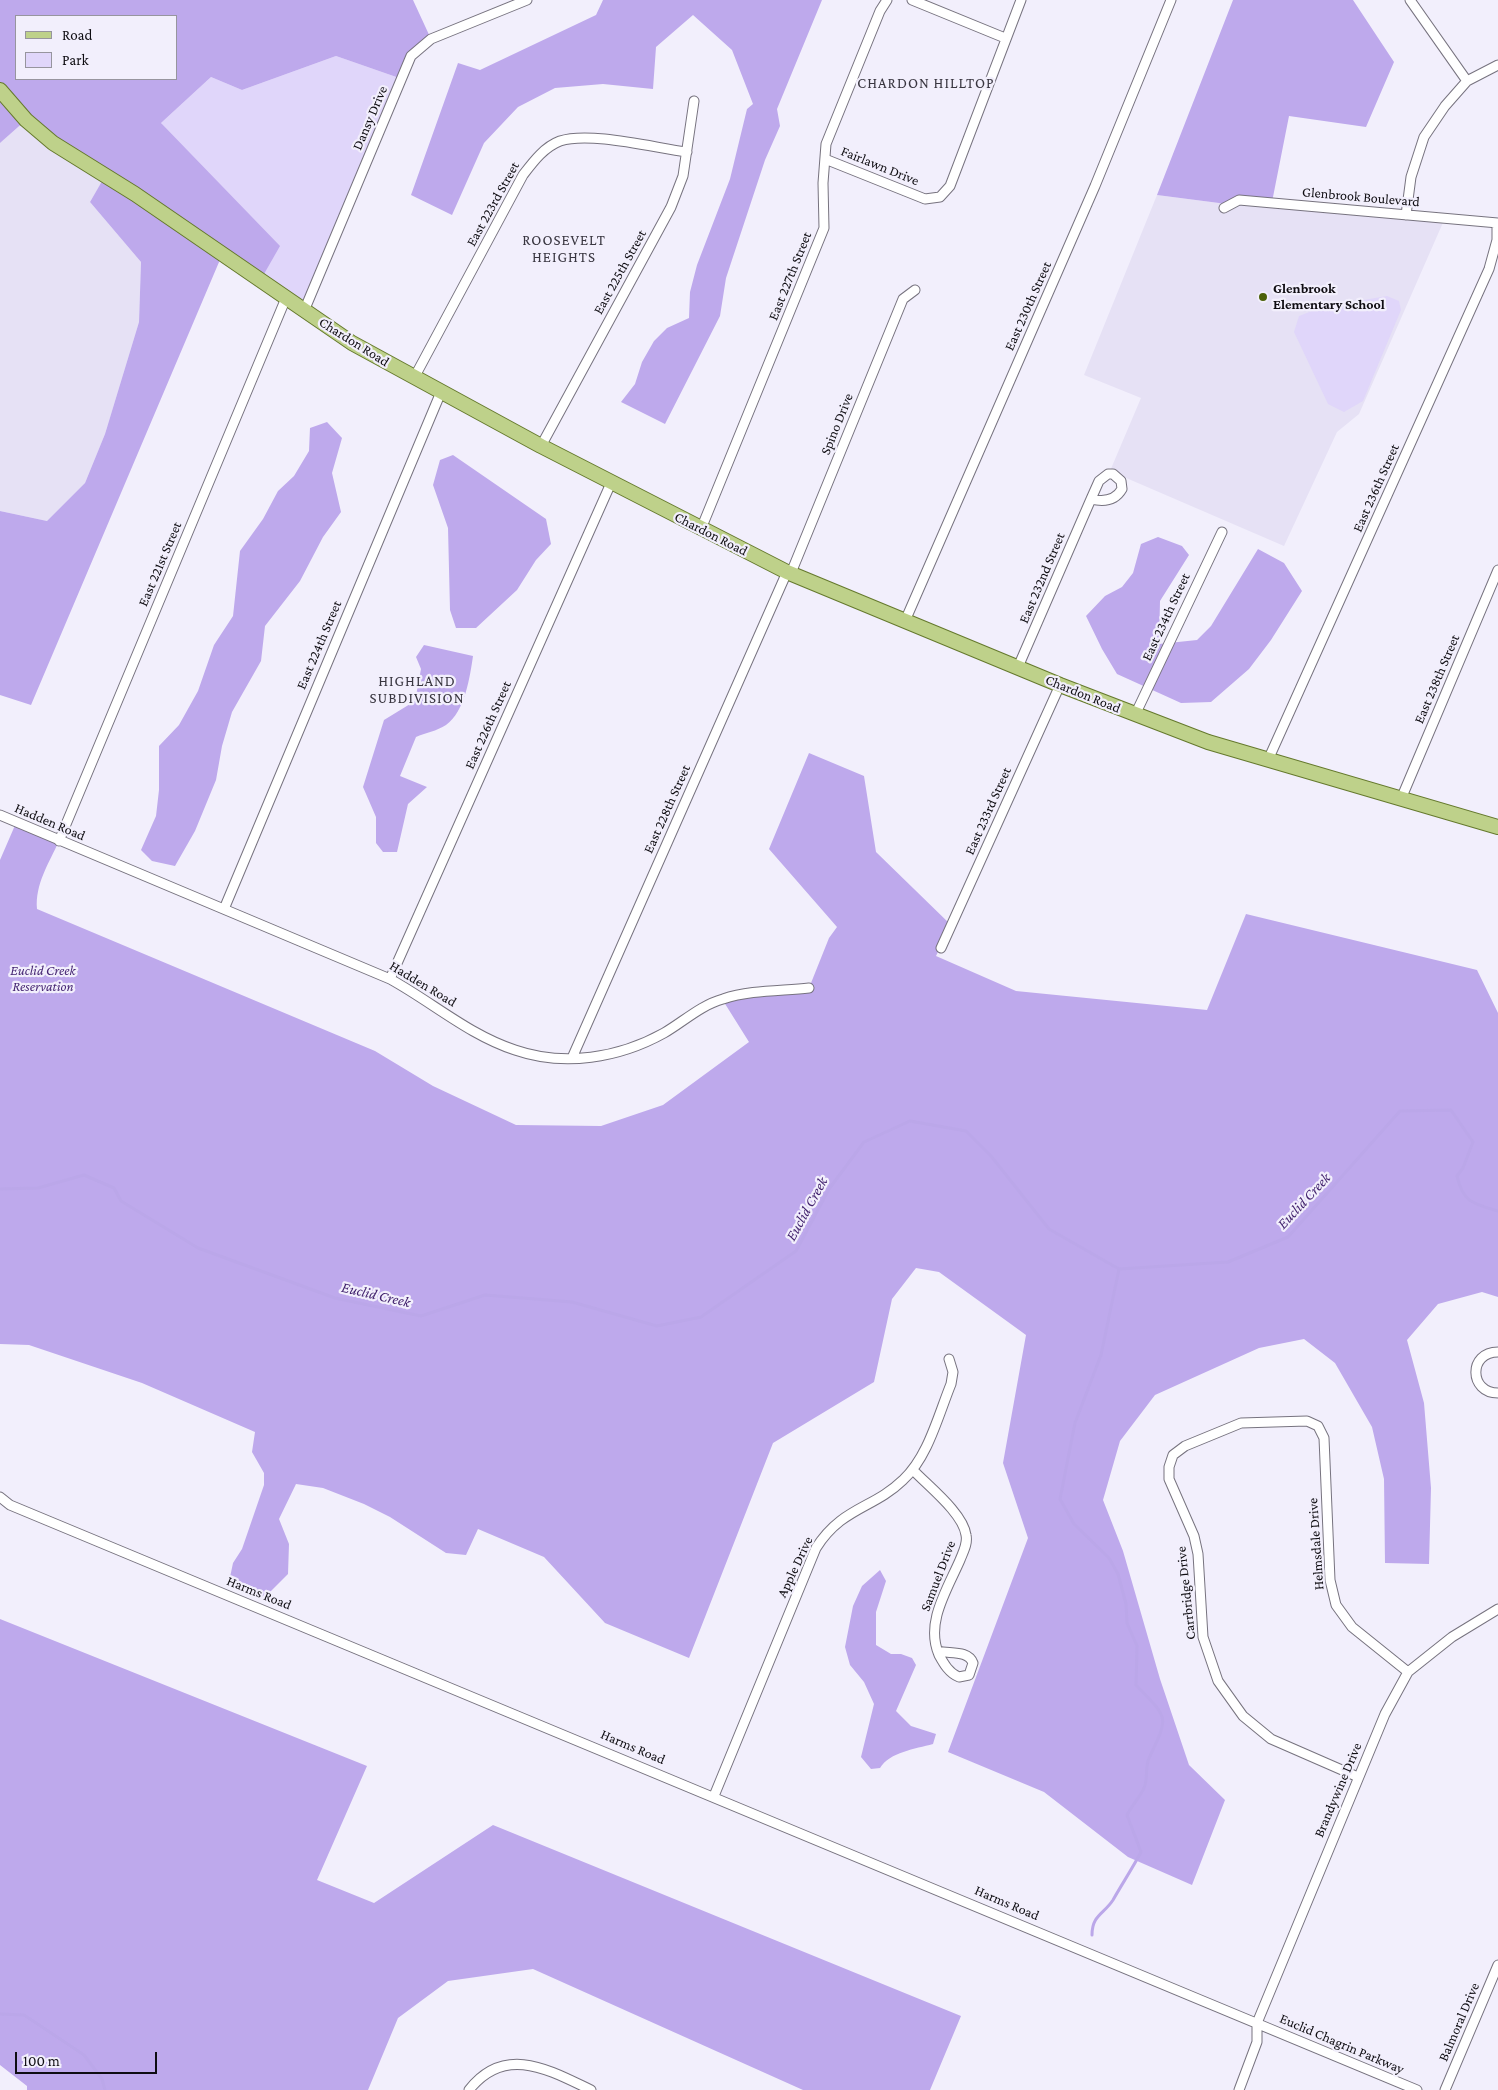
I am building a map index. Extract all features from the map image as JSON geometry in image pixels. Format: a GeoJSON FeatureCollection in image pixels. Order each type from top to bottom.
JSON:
{"type":"FeatureCollection","features":[{"type":"Feature","properties":{"kind":"main road","name":"Chardon Road"},"geometry":{"type":"LineString","coordinates":[[0,90],[26,120],[53,143],[134,194],[352,342],[414,378],[541,446],[789,573],[1060,685],[1208,742],[1498,827]]}},
{"type":"Feature","properties":{"kind":"street","name":"Dansy Drive"},"geometry":{"type":"LineString","coordinates":[[304,311],[411,56],[431,39],[527,0]]}},
{"type":"Feature","properties":{"kind":"street","name":"East 227th Street"},"geometry":{"type":"LineString","coordinates":[[700,529],[824,228],[826,144],[880,10],[887,0]]}},
{"type":"Feature","properties":{"kind":"street"},"geometry":{"type":"LineString","coordinates":[[914,1],[1005,38],[1021,0]]}},
{"type":"Feature","properties":{"kind":"street","name":"East 230th Street"},"geometry":{"type":"LineString","coordinates":[[906,621],[1096,184],[1171,0]]}},
{"type":"Feature","properties":{"kind":"street"},"geometry":{"type":"LineString","coordinates":[[1410,0],[1466,81]]}},
{"type":"Feature","properties":{"kind":"street","name":"Fairlawn Drive"},"geometry":{"type":"LineString","coordinates":[[825,159],[925,198],[940,197],[950,186],[1002,55],[1005,38]]}},
{"type":"Feature","properties":{"kind":"street"},"geometry":{"type":"LineString","coordinates":[[1406,215],[1411,177],[1424,137],[1445,106],[1466,81],[1498,65]]}},
{"type":"Feature","properties":{"kind":"street","name":"East 225th Street"},"geometry":{"type":"LineString","coordinates":[[541,446],[671,207],[683,176],[694,101]]}},
{"type":"Feature","properties":{"kind":"street","name":"East 223rd Street"},"geometry":{"type":"LineString","coordinates":[[414,378],[523,175],[545,150],[558,142],[587,138],[687,152]]}},
{"type":"Feature","properties":{"kind":"street","name":"Glenbrook Boulevard"},"geometry":{"type":"LineString","coordinates":[[1224,208],[1239,200],[1498,223]]}},
{"type":"Feature","properties":{"kind":"street","name":"East 236th Street"},"geometry":{"type":"LineString","coordinates":[[1268,760],[1489,268],[1495,248],[1498,223]]}},
{"type":"Feature","properties":{"kind":"street","name":"Spino Drive"},"geometry":{"type":"LineString","coordinates":[[789,573],[903,299],[915,290]]}},
{"type":"Feature","properties":{"kind":"street","name":"East 221st Street"},"geometry":{"type":"LineString","coordinates":[[59,841],[286,298]]}},
{"type":"Feature","properties":{"kind":"street","name":"East 224th Street"},"geometry":{"type":"LineString","coordinates":[[224,910],[441,392]]}},
{"type":"Feature","properties":{"kind":"street","name":"East 226th Street"},"geometry":{"type":"LineString","coordinates":[[390,979],[611,483]]}},
{"type":"Feature","properties":{"kind":"street","name":"East 232nd Street"},"geometry":{"type":"LineString","coordinates":[[1018,667],[1091,499]]}},
{"type":"Feature","properties":{"kind":"street","name":"East 234th Street"},"geometry":{"type":"LineString","coordinates":[[1136,715],[1222,532]]}},
{"type":"Feature","properties":{"kind":"street","name":"East 238th Street"},"geometry":{"type":"LineString","coordinates":[[1401,799],[1498,570]]}},
{"type":"Feature","properties":{"kind":"street","name":"East 228th Street"},"geometry":{"type":"LineString","coordinates":[[572,1058],[789,573]]}},
{"type":"Feature","properties":{"kind":"street","name":"East 233rd Street"},"geometry":{"type":"LineString","coordinates":[[941,948],[1060,685]]}},
{"type":"Feature","properties":{"kind":"street","name":"Hadden Road"},"geometry":{"type":"LineString","coordinates":[[0,815],[390,979],[422,996],[480,1036],[514,1050],[540,1057],[601,1057],[637,1048],[704,1007],[722,999],[809,988]]}},
{"type":"Feature","properties":{"kind":"street"},"geometry":{"type":"LineString","coordinates":[[1498,1352],[1491,1352],[1482,1357],[1475,1371],[1477,1381],[1483,1389],[1498,1393],[1498,1399]]}},
{"type":"Feature","properties":{"kind":"street","name":"Apple Drive"},"geometry":{"type":"LineString","coordinates":[[714,1796],[816,1548],[837,1522],[895,1487],[913,1470],[951,1384],[953,1372],[949,1360]]}},
{"type":"Feature","properties":{"kind":"street","name":"Helmsdale Drive"},"geometry":{"type":"LineString","coordinates":[[1307,1421],[1318,1426],[1324,1438],[1330,1580],[1336,1605],[1352,1627],[1408,1672]]}},
{"type":"Feature","properties":{"kind":"street","name":"Carrbridge Drive"},"geometry":{"type":"LineString","coordinates":[[1307,1421],[1241,1423],[1185,1446],[1173,1455],[1169,1467],[1169,1479],[1194,1536],[1198,1554],[1203,1638],[1218,1681],[1243,1716],[1271,1739],[1358,1777]]}},
{"type":"Feature","properties":{"kind":"street","name":"Samuel Drive"},"geometry":{"type":"LineString","coordinates":[[913,1470],[957,1515],[967,1537],[965,1549],[936,1616],[934,1630],[938,1651]]}},
{"type":"Feature","properties":{"kind":"street","name":"Harms Road"},"geometry":{"type":"LineString","coordinates":[[0,1497],[10,1505],[1257,2022]]}},
{"type":"Feature","properties":{"kind":"street","name":"Brandywine Drive"},"geometry":{"type":"LineString","coordinates":[[1239,2090],[1257,2042],[1257,2022],[1385,1714],[1408,1672],[1444,1643],[1498,1609]]}},
{"type":"Feature","properties":{"kind":"street","name":"Balmoral Drive"},"geometry":{"type":"LineString","coordinates":[[1445,2090],[1498,1965]]}},
{"type":"Feature","properties":{"kind":"street","name":"Euclid Chagrin Parkway"},"geometry":{"type":"LineString","coordinates":[[1257,2022],[1417,2090]]}},
{"type":"Feature","properties":{"kind":"street"},"geometry":{"type":"LineString","coordinates":[[470,2090],[482,2075],[500,2066],[526,2064],[555,2072],[592,2090]]}},
{"type":"Feature","properties":{"kind":"shaded area"},"geometry":{"type":"Polygon","coordinates":[[[26,120],[106,175],[90,202],[141,262],[139,322],[105,434],[85,483],[47,521],[0,511],[0,143],[26,120]]]}},
{"type":"Feature","properties":{"kind":"shaded area","name":"Glenbrook Elementary School"},"geometry":{"type":"Polygon","coordinates":[[[1157,195],[1219,203],[1228,206],[1239,200],[1445,218],[1359,414],[1337,432],[1284,546],[1110,471],[1141,398],[1084,375],[1157,195]]]}},
{"type":"Feature","properties":{"kind":"green space"},"geometry":{"type":"Polygon","coordinates":[[[0,0],[413,0],[431,39],[421,47],[402,79],[336,56],[242,90],[211,77],[161,123],[280,246],[260,281],[222,255],[31,705],[0,695],[0,511],[47,521],[85,483],[105,434],[139,322],[141,262],[90,202],[105,176],[26,120],[0,143],[0,0]]]}},
{"type":"Feature","properties":{"kind":"green space"},"geometry":{"type":"Polygon","coordinates":[[[603,0],[822,0],[777,109],[780,126],[765,160],[726,278],[720,316],[665,424],[621,402],[635,384],[642,362],[654,341],[667,328],[689,318],[690,292],[697,265],[730,179],[747,109],[753,104],[732,50],[693,15],[656,47],[653,89],[603,84],[555,88],[518,107],[484,143],[452,215],[411,195],[458,63],[480,70],[596,15],[603,0]]]}},
{"type":"Feature","properties":{"kind":"green space"},"geometry":{"type":"Polygon","coordinates":[[[1233,0],[1353,0],[1394,62],[1366,127],[1289,116],[1272,202],[1239,200],[1228,206],[1219,203],[1157,195],[1233,0]]]}},
{"type":"Feature","properties":{"kind":"green space"},"geometry":{"type":"Polygon","coordinates":[[[336,56],[402,79],[304,311],[260,281],[161,123],[211,77],[242,90],[336,56]]]}},
{"type":"Feature","properties":{"kind":"green space"},"geometry":{"type":"Polygon","coordinates":[[[1387,296],[1399,301],[1401,310],[1363,401],[1344,412],[1328,404],[1294,332],[1299,316],[1322,307],[1387,296]]]}},
{"type":"Feature","properties":{"kind":"green space"},"geometry":{"type":"Polygon","coordinates":[[[327,422],[342,438],[332,473],[341,512],[323,537],[300,581],[265,626],[261,661],[232,712],[222,746],[216,780],[195,831],[175,866],[152,861],[141,850],[156,816],[159,790],[159,746],[179,725],[198,691],[214,645],[233,616],[240,551],[263,519],[278,491],[294,476],[309,451],[310,428],[327,422]]]}},
{"type":"Feature","properties":{"kind":"green space"},"geometry":{"type":"Polygon","coordinates":[[[453,455],[546,519],[551,544],[536,560],[517,590],[476,628],[456,628],[450,610],[448,528],[433,485],[440,460],[453,455]]]}},
{"type":"Feature","properties":{"kind":"green space"},"geometry":{"type":"Polygon","coordinates":[[[1158,537],[1182,546],[1189,555],[1160,601],[1159,644],[1197,640],[1211,626],[1258,549],[1284,563],[1302,591],[1271,640],[1249,669],[1211,702],[1181,703],[1117,674],[1086,616],[1105,596],[1122,587],[1133,573],[1141,544],[1158,537]]]}},
{"type":"Feature","properties":{"kind":"green space"},"geometry":{"type":"Polygon","coordinates":[[[424,645],[473,656],[470,673],[466,693],[458,712],[446,725],[416,737],[400,776],[427,787],[408,804],[397,852],[383,852],[376,843],[376,817],[363,787],[384,720],[415,701],[421,669],[416,657],[424,645]]]}},
{"type":"Feature","properties":{"kind":"green space","name":"Euclid Creek Reservation"},"geometry":{"type":"Polygon","coordinates":[[[809,753],[864,776],[876,852],[951,925],[936,956],[1016,991],[1207,1010],[1246,914],[1477,970],[1498,1013],[1498,1297],[1482,1292],[1438,1304],[1407,1340],[1424,1403],[1431,1488],[1429,1564],[1385,1563],[1384,1479],[1372,1427],[1335,1363],[1304,1339],[1259,1348],[1155,1395],[1120,1441],[1103,1500],[1123,1551],[1160,1679],[1189,1765],[1225,1800],[1192,1885],[1128,1857],[1044,1792],[948,1752],[1028,1538],[1003,1463],[1026,1335],[939,1272],[916,1268],[892,1299],[874,1382],[773,1443],[689,1658],[605,1623],[544,1557],[478,1529],[466,1555],[446,1553],[390,1517],[364,1504],[323,1488],[296,1484],[279,1519],[289,1544],[288,1574],[270,1592],[260,1598],[231,1588],[229,1582],[233,1563],[242,1549],[264,1485],[264,1473],[252,1452],[255,1432],[142,1383],[29,1345],[0,1344],[0,860],[16,823],[59,841],[40,882],[37,909],[375,1051],[433,1086],[516,1125],[601,1126],[663,1105],[749,1042],[722,999],[809,988],[829,938],[837,927],[769,849],[809,753]]]}},
{"type":"Feature","properties":{"kind":"green space"},"geometry":{"type":"Polygon","coordinates":[[[880,1570],[886,1581],[876,1612],[876,1645],[891,1654],[901,1654],[912,1658],[916,1665],[896,1711],[911,1726],[936,1734],[933,1744],[896,1755],[880,1768],[871,1769],[861,1757],[874,1704],[864,1682],[850,1665],[845,1647],[853,1606],[862,1586],[880,1570]]]}},
{"type":"Feature","properties":{"kind":"green space"},"geometry":{"type":"Polygon","coordinates":[[[0,1619],[367,1766],[317,1880],[374,1903],[493,1825],[961,2016],[930,2090],[803,2090],[533,1969],[448,1981],[398,2018],[368,2090],[27,2090],[27,2086],[0,2065],[0,1619]]]}},
{"type":"Feature","properties":{"kind":"waterway","name":"Euclid Creek"},"geometry":{"type":"LineString","coordinates":[[0,1189],[38,1188],[84,1175],[114,1188],[121,1201],[198,1248],[335,1298],[421,1316],[485,1295],[572,1302],[657,1326],[701,1317],[796,1251],[829,1189],[864,1142],[910,1121],[966,1131],[991,1156],[1049,1229],[1119,1269],[1228,1262],[1288,1237],[1400,1111],[1451,1110],[1473,1142],[1463,1168],[1457,1176],[1463,1192],[1466,1197],[1476,1204],[1498,1211]]}},
{"type":"Feature","properties":{"kind":"waterway"},"geometry":{"type":"LineString","coordinates":[[1092,1935],[1096,1919],[1110,1905],[1141,1852],[1127,1815],[1144,1788],[1148,1762],[1162,1725],[1160,1712],[1136,1685],[1137,1646],[1127,1623],[1126,1604],[1118,1574],[1109,1558],[1074,1524],[1060,1499],[1075,1423],[1101,1355],[1119,1269]]}},
{"type":"Feature","properties":{"kind":"waterway"},"geometry":{"type":"LineString","coordinates":[[0,2014],[24,2015],[84,2055],[102,2079],[105,2090]]}},
{"type":"Feature","properties":{"kind":"place","name":"Glenbrook Elementary School"},"geometry":{"type":"Point","coordinates":[1263,297]}},
{"type":"Feature","properties":{"kind":"district","name":"CHARDON HILLTOP"},"geometry":{"type":"Point","coordinates":[926,83]}},
{"type":"Feature","properties":{"kind":"district","name":"ROOSEVELT HEIGHTS"},"geometry":{"type":"Point","coordinates":[564,248]}},
{"type":"Feature","properties":{"kind":"district","name":"HIGHLAND SUBDIVISION"},"geometry":{"type":"Point","coordinates":[417,690]}}]}
